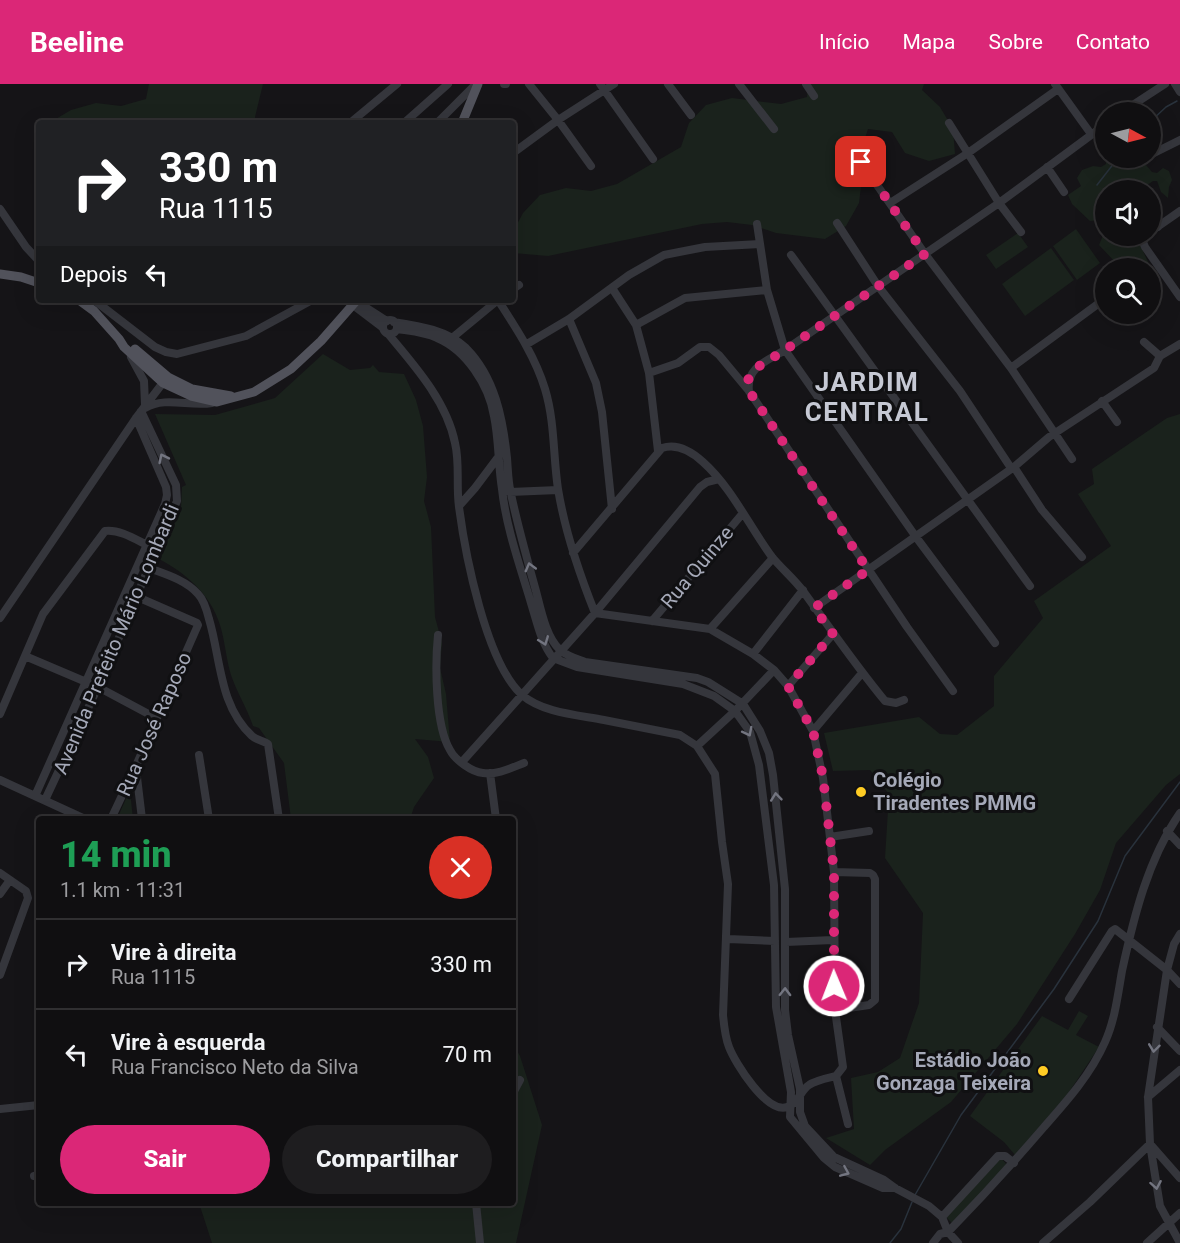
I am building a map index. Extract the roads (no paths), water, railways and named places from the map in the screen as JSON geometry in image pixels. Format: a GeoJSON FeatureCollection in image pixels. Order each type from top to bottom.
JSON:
{"type":"FeatureCollection","features":[{"type":"Feature","properties":{"kind":"main road"},"geometry":{"type":"LineString","coordinates":[[463,120],[477,84]]}},
{"type":"Feature","properties":{"kind":"main road"},"geometry":{"type":"LineString","coordinates":[[0,274],[36,282]]}},
{"type":"Feature","properties":{"kind":"main road"},"geometry":{"type":"LineString","coordinates":[[83,303],[94,311],[122,343],[127,342],[165,380],[191,396],[217,402],[254,392],[291,369],[321,341],[355,303]]}},
{"type":"Feature","properties":{"kind":"main road"},"geometry":{"type":"LineString","coordinates":[[165,380],[192,389],[236,397]]}},
{"type":"Feature","properties":{"kind":"street"},"geometry":{"type":"LineString","coordinates":[[354,120],[397,84]]}},
{"type":"Feature","properties":{"kind":"street"},"geometry":{"type":"LineString","coordinates":[[407,120],[448,84]]}},
{"type":"Feature","properties":{"kind":"street"},"geometry":{"type":"LineString","coordinates":[[440,120],[477,84]]}},
{"type":"Feature","properties":{"kind":"street"},"geometry":{"type":"LineString","coordinates":[[530,84],[591,166]]}},
{"type":"Feature","properties":{"kind":"street"},"geometry":{"type":"LineString","coordinates":[[516,151],[602,87],[614,84]]}},
{"type":"Feature","properties":{"kind":"street"},"geometry":{"type":"LineString","coordinates":[[668,84],[691,115]]}},
{"type":"Feature","properties":{"kind":"street"},"geometry":{"type":"LineString","coordinates":[[740,84],[774,129]]}},
{"type":"Feature","properties":{"kind":"street"},"geometry":{"type":"LineString","coordinates":[[806,84],[814,96]]}},
{"type":"Feature","properties":{"kind":"street"},"geometry":{"type":"LineString","coordinates":[[1137,102],[1165,84]]}},
{"type":"Feature","properties":{"kind":"street"},"geometry":{"type":"LineString","coordinates":[[1175,84],[1180,92]]}},
{"type":"Feature","properties":{"kind":"street"},"geometry":{"type":"LineString","coordinates":[[890,203],[968,153],[1057,86],[1091,134]]}},
{"type":"Feature","properties":{"kind":"street"},"geometry":{"type":"LineString","coordinates":[[602,87],[653,159]]}},
{"type":"Feature","properties":{"kind":"street"},"geometry":{"type":"LineString","coordinates":[[949,123],[999,203],[1021,232]]}},
{"type":"Feature","properties":{"kind":"street"},"geometry":{"type":"LineString","coordinates":[[749,391],[748,380],[752,371],[999,203],[1095,131]]}},
{"type":"Feature","properties":{"kind":"street"},"geometry":{"type":"LineString","coordinates":[[1161,150],[1180,140]]}},
{"type":"Feature","properties":{"kind":"street"},"geometry":{"type":"LineString","coordinates":[[861,162],[925,254],[1011,368],[1071,459]]}},
{"type":"Feature","properties":{"kind":"street"},"geometry":{"type":"LineString","coordinates":[[1047,167],[1064,192]]}},
{"type":"Feature","properties":{"kind":"street"},"geometry":{"type":"LineString","coordinates":[[0,209],[36,258]]}},
{"type":"Feature","properties":{"kind":"street"},"geometry":{"type":"LineString","coordinates":[[1161,225],[1180,211]]}},
{"type":"Feature","properties":{"kind":"street"},"geometry":{"type":"LineString","coordinates":[[837,223],[878,286],[960,391],[1042,510],[1082,557]]}},
{"type":"Feature","properties":{"kind":"street"},"geometry":{"type":"LineString","coordinates":[[757,224],[767,290],[785,350],[916,537],[995,643]]}},
{"type":"Feature","properties":{"kind":"street"},"geometry":{"type":"LineString","coordinates":[[526,344],[569,319],[629,275],[664,255],[705,247],[760,244]]}},
{"type":"Feature","properties":{"kind":"street"},"geometry":{"type":"LineString","coordinates":[[1144,246],[1180,297]]}},
{"type":"Feature","properties":{"kind":"street"},"geometry":{"type":"LineString","coordinates":[[791,255],[1030,586]]}},
{"type":"Feature","properties":{"kind":"street"},"geometry":{"type":"LineString","coordinates":[[612,288],[636,325],[649,373],[658,451]]}},
{"type":"Feature","properties":{"kind":"street"},"geometry":{"type":"LineString","coordinates":[[636,325],[685,298],[767,290]]}},
{"type":"Feature","properties":{"kind":"street"},"geometry":{"type":"LineString","coordinates":[[98,303],[155,347],[177,354],[246,336],[306,303]]}},
{"type":"Feature","properties":{"kind":"street"},"geometry":{"type":"LineString","coordinates":[[357,303],[390,325],[435,336],[451,345],[464,357],[477,375],[494,413],[502,490],[516,554],[543,639],[553,658],[578,667],[683,684],[714,696],[735,711],[750,732],[759,765],[774,885],[776,1008],[791,1092],[790,1117],[824,1158],[835,1167],[883,1188],[895,1188]]}},
{"type":"Feature","properties":{"kind":"street"},"geometry":{"type":"LineString","coordinates":[[452,338],[494,303]]}},
{"type":"Feature","properties":{"kind":"street"},"geometry":{"type":"LineString","coordinates":[[500,303],[526,344],[545,389],[554,440],[558,490],[578,572],[595,613]]}},
{"type":"Feature","properties":{"kind":"street"},"geometry":{"type":"LineString","coordinates":[[1011,368],[1095,306]]}},
{"type":"Feature","properties":{"kind":"street"},"geometry":{"type":"LineString","coordinates":[[569,319],[596,383],[602,412],[612,508]]}},
{"type":"Feature","properties":{"kind":"street"},"geometry":{"type":"LineString","coordinates":[[390,325],[435,330],[452,338],[466,349],[489,380],[501,414],[510,492],[543,617],[560,650],[585,662],[697,678],[708,682],[742,704],[765,742],[773,775],[785,889],[785,1010],[800,1089],[800,1112],[805,1126],[834,1157],[884,1180],[929,1206],[942,1217],[948,1232],[958,1243]]}},
{"type":"Feature","properties":{"kind":"street"},"geometry":{"type":"LineString","coordinates":[[390,325],[384,332],[389,335],[431,389],[442,407],[455,443],[459,506],[471,572],[486,625],[502,666],[522,695],[550,709],[680,735],[697,746],[715,774],[728,884],[728,939],[723,1015],[729,1046],[743,1072],[766,1099],[780,1107],[791,1105],[800,1099],[810,1084],[836,1076],[843,1067],[835,1010],[834,872],[823,777],[813,731],[788,686],[774,670],[753,654],[710,629],[595,613]]}},
{"type":"Feature","properties":{"kind":"street"},"geometry":{"type":"LineString","coordinates":[[1144,342],[1160,356]]}},
{"type":"Feature","properties":{"kind":"street"},"geometry":{"type":"LineString","coordinates":[[122,343],[138,366],[144,381],[146,394],[142,410]]}},
{"type":"Feature","properties":{"kind":"street"},"geometry":{"type":"LineString","coordinates":[[814,608],[916,537],[1055,433],[1154,368],[1160,356],[1180,344]]}},
{"type":"Feature","properties":{"kind":"street"},"geometry":{"type":"LineString","coordinates":[[649,373],[678,363],[700,348],[709,347],[719,355],[749,391],[868,570],[953,691]]}},
{"type":"Feature","properties":{"kind":"street"},"geometry":{"type":"LineString","coordinates":[[1,617],[136,418],[165,380]]}},
{"type":"Feature","properties":{"kind":"street"},"geometry":{"type":"LineString","coordinates":[[144,381],[164,401]]}},
{"type":"Feature","properties":{"kind":"street"},"geometry":{"type":"LineString","coordinates":[[142,410],[164,401],[205,404],[217,402]]}},
{"type":"Feature","properties":{"kind":"street"},"geometry":{"type":"LineString","coordinates":[[1102,401],[1117,422]]}},
{"type":"Feature","properties":{"kind":"street","name":"Avenida Prefeito Mário Lombardi"},"geometry":{"type":"LineString","coordinates":[[45,800],[98,687],[177,501],[176,485],[142,410]]}},
{"type":"Feature","properties":{"kind":"street","name":"Avenida Prefeito Mário Lombardi"},"geometry":{"type":"LineString","coordinates":[[35,796],[168,495],[136,418]]}},
{"type":"Feature","properties":{"kind":"street"},"geometry":{"type":"LineString","coordinates":[[573,553],[658,451],[667,446],[680,447],[702,461],[719,479],[773,558],[803,590],[833,634],[885,701],[896,703],[904,700]]}},
{"type":"Feature","properties":{"kind":"street"},"geometry":{"type":"LineString","coordinates":[[459,506],[499,456]]}},
{"type":"Feature","properties":{"kind":"street"},"geometry":{"type":"LineString","coordinates":[[462,762],[595,613],[700,487],[707,482],[719,479]]}},
{"type":"Feature","properties":{"kind":"street"},"geometry":{"type":"LineString","coordinates":[[166,487],[176,485]]}},
{"type":"Feature","properties":{"kind":"street"},"geometry":{"type":"LineString","coordinates":[[510,492],[558,490]]}},
{"type":"Feature","properties":{"kind":"street","name":"Rua Quinze"},"geometry":{"type":"LineString","coordinates":[[652,621],[743,513]]}},
{"type":"Feature","properties":{"kind":"street"},"geometry":{"type":"LineString","coordinates":[[0,714],[44,614],[105,531],[124,534],[147,544]]}},
{"type":"Feature","properties":{"kind":"street"},"geometry":{"type":"LineString","coordinates":[[710,629],[773,558]]}},
{"type":"Feature","properties":{"kind":"street"},"geometry":{"type":"LineString","coordinates":[[149,568],[184,583],[198,594],[207,612],[224,688],[232,709],[251,736],[268,744],[279,816]]}},
{"type":"Feature","properties":{"kind":"street"},"geometry":{"type":"LineString","coordinates":[[753,654],[803,590]]}},
{"type":"Feature","properties":{"kind":"street"},"geometry":{"type":"LineString","coordinates":[[126,592],[197,625]]}},
{"type":"Feature","properties":{"kind":"street","name":"Rua José Raposo"},"geometry":{"type":"LineString","coordinates":[[112,816],[197,625],[207,612]]}},
{"type":"Feature","properties":{"kind":"street"},"geometry":{"type":"LineString","coordinates":[[788,686],[833,634]]}},
{"type":"Feature","properties":{"kind":"street"},"geometry":{"type":"LineString","coordinates":[[438,635],[437,677],[440,711],[448,748],[454,757],[474,770],[490,773],[524,763]]}},
{"type":"Feature","properties":{"kind":"street"},"geometry":{"type":"LineString","coordinates":[[25,656],[98,687],[156,718]]}},
{"type":"Feature","properties":{"kind":"street"},"geometry":{"type":"LineString","coordinates":[[697,746],[774,670]]}},
{"type":"Feature","properties":{"kind":"street"},"geometry":{"type":"LineString","coordinates":[[813,731],[862,673]]}},
{"type":"Feature","properties":{"kind":"street"},"geometry":{"type":"LineString","coordinates":[[199,755],[209,816]]}},
{"type":"Feature","properties":{"kind":"street"},"geometry":{"type":"LineString","coordinates":[[135,768],[142,816]]}},
{"type":"Feature","properties":{"kind":"street"},"geometry":{"type":"LineString","coordinates":[[490,773],[496,816]]}},
{"type":"Feature","properties":{"kind":"street"},"geometry":{"type":"LineString","coordinates":[[0,780],[45,800],[72,816]]}},
{"type":"Feature","properties":{"kind":"street"},"geometry":{"type":"LineString","coordinates":[[933,1243],[940,1234],[948,1232],[1014,1163],[1071,1096],[1099,1055],[1111,1027],[1129,939],[1152,863],[1167,831],[1180,813]]}},
{"type":"Feature","properties":{"kind":"street"},"geometry":{"type":"LineString","coordinates":[[830,837],[869,831]]}},
{"type":"Feature","properties":{"kind":"street"},"geometry":{"type":"LineString","coordinates":[[1167,831],[1180,845]]}},
{"type":"Feature","properties":{"kind":"street"},"geometry":{"type":"LineString","coordinates":[[834,872],[870,873],[875,879],[875,1000],[869,1005],[835,1010]]}},
{"type":"Feature","properties":{"kind":"street"},"geometry":{"type":"LineString","coordinates":[[0,873],[26,891],[28,898],[0,975]]}},
{"type":"Feature","properties":{"kind":"street"},"geometry":{"type":"LineString","coordinates":[[0,894],[10,880]]}},
{"type":"Feature","properties":{"kind":"street"},"geometry":{"type":"LineString","coordinates":[[1069,999],[1115,929],[1167,970],[1180,984]]}},
{"type":"Feature","properties":{"kind":"street"},"geometry":{"type":"LineString","coordinates":[[1180,934],[1174,944],[1167,970],[1148,1097],[1150,1144],[1160,1206],[1180,1243]]}},
{"type":"Feature","properties":{"kind":"street"},"geometry":{"type":"LineString","coordinates":[[728,939],[775,941]]}},
{"type":"Feature","properties":{"kind":"street"},"geometry":{"type":"LineString","coordinates":[[786,942],[833,940]]}},
{"type":"Feature","properties":{"kind":"street"},"geometry":{"type":"LineString","coordinates":[[1157,1027],[1180,1051]]}},
{"type":"Feature","properties":{"kind":"street"},"geometry":{"type":"LineString","coordinates":[[1148,1097],[1180,1070]]}},
{"type":"Feature","properties":{"kind":"street"},"geometry":{"type":"LineString","coordinates":[[836,1076],[848,1124]]}},
{"type":"Feature","properties":{"kind":"street"},"geometry":{"type":"LineString","coordinates":[[516,1087],[520,1080]]}},
{"type":"Feature","properties":{"kind":"street"},"geometry":{"type":"LineString","coordinates":[[0,1110],[36,1105]]}},
{"type":"Feature","properties":{"kind":"street"},"geometry":{"type":"LineString","coordinates":[[1150,1144],[1180,1178]]}},
{"type":"Feature","properties":{"kind":"street"},"geometry":{"type":"LineString","coordinates":[[1043,1243],[1090,1202],[1150,1144]]}},
{"type":"Feature","properties":{"kind":"street"},"geometry":{"type":"LineString","coordinates":[[942,1217],[998,1156],[1005,1156],[1014,1163]]}},
{"type":"Feature","properties":{"kind":"street"},"geometry":{"type":"LineString","coordinates":[[476,1206],[480,1243]]}},
{"type":"Feature","properties":{"kind":"street"},"geometry":{"type":"LineString","coordinates":[[1147,1243],[1180,1213]]}},
{"type":"Feature","properties":{"kind":"waterway"},"geometry":{"type":"LineString","coordinates":[[1161,112],[1177,101]]}},
{"type":"Feature","properties":{"kind":"waterway"},"geometry":{"type":"LineString","coordinates":[[1101,180],[1110,168]]}},
{"type":"Feature","properties":{"kind":"waterway"},"geometry":{"type":"LineString","coordinates":[[915,1195],[961,1115],[1054,989],[1098,921],[1125,856],[1180,782]]}},
{"type":"Feature","properties":{"kind":"waterway"},"geometry":{"type":"LineString","coordinates":[[890,1243],[901,1229],[912,1202]]}},
{"type":"Feature","properties":{"kind":"place","name":"Colégio Tiradentes PMMG"},"geometry":{"type":"Point","coordinates":[861,792]}},
{"type":"Feature","properties":{"kind":"place","name":"Estádio João Gonzaga Teixeira"},"geometry":{"type":"Point","coordinates":[1043,1071]}},
{"type":"Feature","properties":{"kind":"district","name":"JARDIM CENTRAL"},"geometry":{"type":"Point","coordinates":[867,397]}}]}
